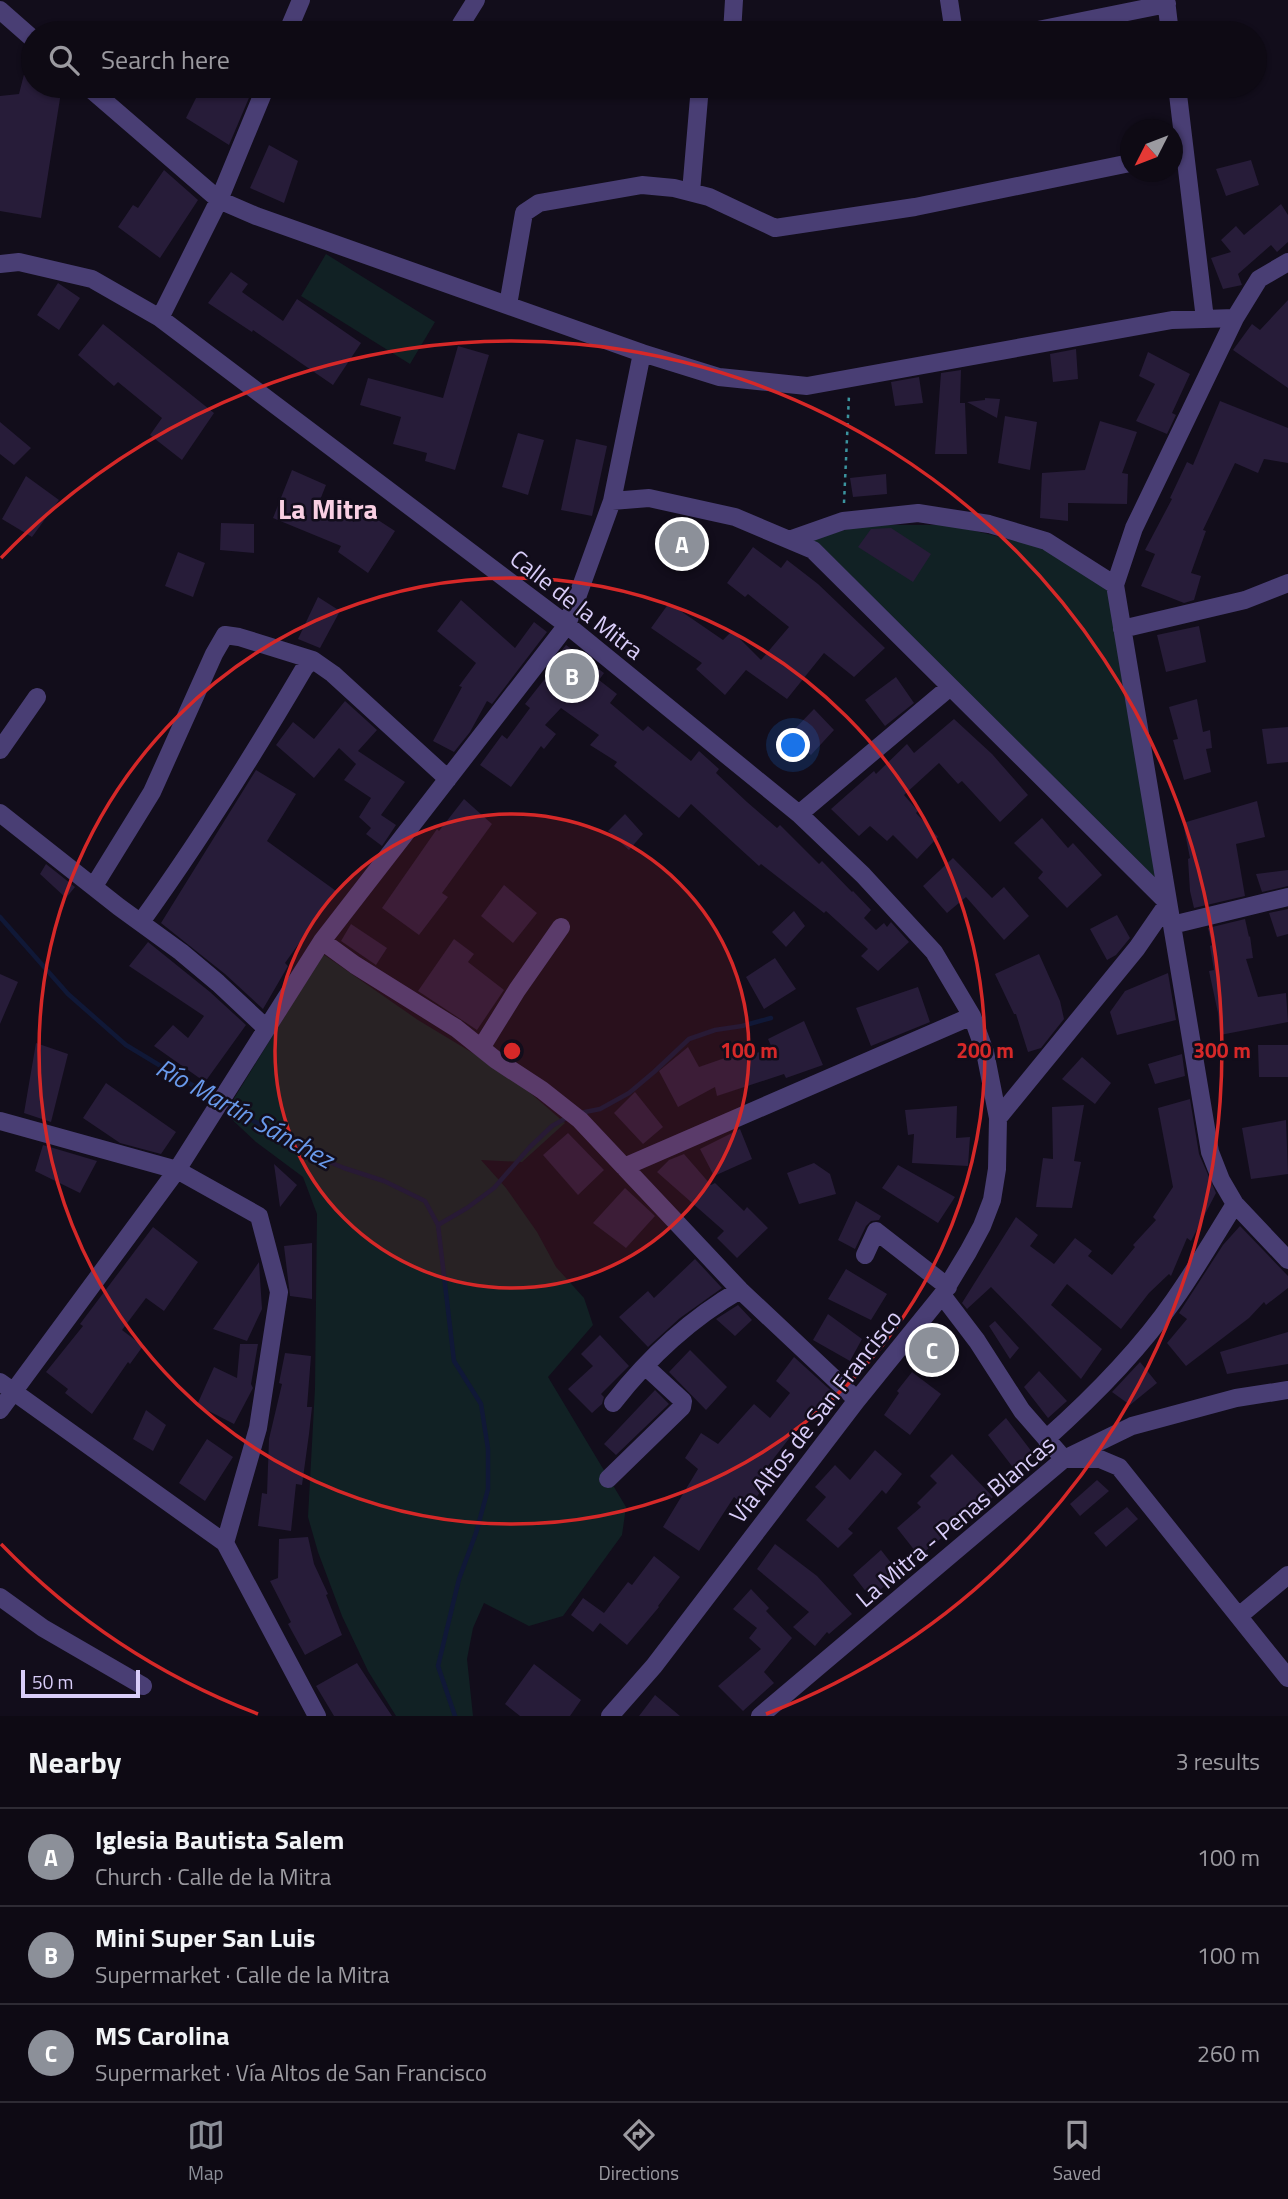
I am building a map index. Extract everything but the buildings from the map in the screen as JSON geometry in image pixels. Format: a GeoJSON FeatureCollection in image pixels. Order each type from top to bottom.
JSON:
{"type":"FeatureCollection","features":[{"type":"Feature","properties":{"kind":"street"},"geometry":{"type":"LineString","coordinates":[[292,21],[301,0]]}},
{"type":"Feature","properties":{"kind":"street"},"geometry":{"type":"LineString","coordinates":[[463,21],[476,0]]}},
{"type":"Feature","properties":{"kind":"street"},"geometry":{"type":"LineString","coordinates":[[733,21],[734,0]]}},
{"type":"Feature","properties":{"kind":"street"},"geometry":{"type":"LineString","coordinates":[[949,0],[952,21]]}},
{"type":"Feature","properties":{"kind":"street"},"geometry":{"type":"LineString","coordinates":[[1079,21],[1167,2],[1169,21]]}},
{"type":"Feature","properties":{"kind":"street"},"geometry":{"type":"LineString","coordinates":[[0,10],[21,28]]}},
{"type":"Feature","properties":{"kind":"street"},"geometry":{"type":"LineString","coordinates":[[101,98],[219,200],[256,216],[642,353],[719,377],[807,386],[1172,320],[1235,318]]}},
{"type":"Feature","properties":{"kind":"street"},"geometry":{"type":"LineString","coordinates":[[160,318],[219,200],[261,98]]}},
{"type":"Feature","properties":{"kind":"street"},"geometry":{"type":"LineString","coordinates":[[691,192],[698,98]]}},
{"type":"Feature","properties":{"kind":"street"},"geometry":{"type":"LineString","coordinates":[[1177,98],[1178,119]]}},
{"type":"Feature","properties":{"kind":"street"},"geometry":{"type":"LineString","coordinates":[[508,305],[524,213],[539,203],[642,185],[709,197],[775,228],[915,207],[1120,165]]}},
{"type":"Feature","properties":{"kind":"street"},"geometry":{"type":"LineString","coordinates":[[1183,179],[1205,319]]}},
{"type":"Feature","properties":{"kind":"street","name":"Calle de la Mitra"},"geometry":{"type":"LineString","coordinates":[[0,264],[19,262],[92,279],[160,318],[568,625],[799,814],[863,874],[934,952],[972,1016],[985,1052],[998,1118]]}},
{"type":"Feature","properties":{"kind":"street"},"geometry":{"type":"LineString","coordinates":[[1288,262],[1259,279],[1235,318],[1135,528],[1115,585],[1210,1152],[1220,1181],[1235,1205],[1288,1260]]}},
{"type":"Feature","properties":{"kind":"street"},"geometry":{"type":"LineString","coordinates":[[0,1410],[6,1387],[177,1170],[321,941],[568,625],[612,501],[642,353]]}},
{"type":"Feature","properties":{"kind":"street"},"geometry":{"type":"LineString","coordinates":[[612,501],[649,498],[735,517],[813,550],[1168,903]]}},
{"type":"Feature","properties":{"kind":"street"},"geometry":{"type":"LineString","coordinates":[[789,540],[843,521],[918,513],[989,524],[1046,541],[1115,585]]}},
{"type":"Feature","properties":{"kind":"street"},"geometry":{"type":"LineString","coordinates":[[1122,629],[1245,600],[1288,583]]}},
{"type":"Feature","properties":{"kind":"street"},"geometry":{"type":"LineString","coordinates":[[94,886],[152,792],[225,635],[239,636],[313,660],[334,674],[447,779]]}},
{"type":"Feature","properties":{"kind":"street"},"geometry":{"type":"LineString","coordinates":[[141,922],[179,870],[248,763],[305,667],[313,660]]}},
{"type":"Feature","properties":{"kind":"street"},"geometry":{"type":"LineString","coordinates":[[799,814],[950,687]]}},
{"type":"Feature","properties":{"kind":"street"},"geometry":{"type":"LineString","coordinates":[[0,750],[37,697]]}},
{"type":"Feature","properties":{"kind":"street"},"geometry":{"type":"LineString","coordinates":[[0,813],[218,983],[266,1028]]}},
{"type":"Feature","properties":{"kind":"street"},"geometry":{"type":"LineString","coordinates":[[1172,925],[1288,897]]}},
{"type":"Feature","properties":{"kind":"street"},"geometry":{"type":"LineString","coordinates":[[998,1118],[1137,948],[1168,903]]}},
{"type":"Feature","properties":{"kind":"street"},"geometry":{"type":"LineString","coordinates":[[481,1048],[561,927]]}},
{"type":"Feature","properties":{"kind":"street"},"geometry":{"type":"LineString","coordinates":[[321,941],[456,1028],[580,1120],[740,1290],[857,1400]]}},
{"type":"Feature","properties":{"kind":"street"},"geometry":{"type":"LineString","coordinates":[[624,1167],[972,1016]]}},
{"type":"Feature","properties":{"kind":"street","name":"Vía Altos de San Francisco"},"geometry":{"type":"LineString","coordinates":[[610,1716],[654,1666],[857,1400],[945,1291],[982,1226],[992,1200],[997,1169],[998,1118]]}},
{"type":"Feature","properties":{"kind":"street"},"geometry":{"type":"LineString","coordinates":[[0,1121],[177,1170],[259,1216],[279,1292],[258,1428],[225,1543]]}},
{"type":"Feature","properties":{"kind":"street"},"geometry":{"type":"LineString","coordinates":[[1046,1439],[1112,1377],[1151,1331],[1175,1300],[1235,1205]]}},
{"type":"Feature","properties":{"kind":"street"},"geometry":{"type":"LineString","coordinates":[[865,1255],[876,1231],[945,1291],[1022,1411],[1046,1439],[1064,1459],[1100,1460],[1119,1466],[1288,1678]]}},
{"type":"Feature","properties":{"kind":"street"},"geometry":{"type":"LineString","coordinates":[[613,1403],[645,1366],[690,1325],[740,1290]]}},
{"type":"Feature","properties":{"kind":"street"},"geometry":{"type":"LineString","coordinates":[[608,1479],[682,1408],[683,1401],[645,1366]]}},
{"type":"Feature","properties":{"kind":"street"},"geometry":{"type":"LineString","coordinates":[[6,1387],[225,1543],[317,1716]]}},
{"type":"Feature","properties":{"kind":"street","name":"La Mitra - Penas Blancas"},"geometry":{"type":"LineString","coordinates":[[760,1716],[1064,1459],[1132,1426],[1236,1398],[1288,1390]]}},
{"type":"Feature","properties":{"kind":"street"},"geometry":{"type":"LineString","coordinates":[[1239,1616],[1288,1575]]}},
{"type":"Feature","properties":{"kind":"street"},"geometry":{"type":"LineString","coordinates":[[0,1597],[43,1628],[143,1686]]}},
{"type":"Feature","properties":{"kind":"path"},"geometry":{"type":"LineString","coordinates":[[843,521],[850,380]]}},
{"type":"Feature","properties":{"kind":"shaded area"},"geometry":{"type":"Polygon","coordinates":[[[326,254],[435,322],[410,364],[301,296],[326,254]]]}},
{"type":"Feature","properties":{"kind":"shaded area"},"geometry":{"type":"Polygon","coordinates":[[[863,525],[950,525],[1042,547],[1108,590],[1157,885],[809,540],[863,525]]]}},
{"type":"Feature","properties":{"kind":"shaded area"},"geometry":{"type":"Polygon","coordinates":[[[323,954],[528,1091],[565,1123],[522,1162],[481,1160],[506,1188],[537,1232],[556,1267],[584,1298],[593,1325],[548,1377],[626,1507],[622,1535],[563,1616],[529,1626],[484,1603],[473,1628],[467,1659],[473,1716],[396,1716],[368,1671],[342,1616],[308,1517],[315,1388],[317,1214],[303,1177],[256,1142],[225,1113],[323,954]]]}},
{"type":"Feature","properties":{"kind":"waterway","name":"Río Martín Sánchez"},"geometry":{"type":"LineString","coordinates":[[0,917],[68,994],[126,1045],[217,1100]]}},
{"type":"Feature","properties":{"kind":"waterway"},"geometry":{"type":"LineString","coordinates":[[580,1113],[600,1109],[629,1093],[689,1039],[715,1030],[771,1018]]}},
{"type":"Feature","properties":{"kind":"waterway","name":"Río Martín Sánchez"},"geometry":{"type":"LineString","coordinates":[[225,1104],[308,1153],[384,1181],[425,1201],[438,1225],[454,1361],[481,1404],[488,1449],[488,1489],[459,1579],[438,1666],[455,1716]]}},
{"type":"Feature","properties":{"kind":"waterway"},"geometry":{"type":"LineString","coordinates":[[438,1225],[494,1188],[530,1147],[552,1126],[568,1117]]}},
{"type":"Feature","properties":{"kind":"place","name":"Iglesia Bautista Salem"},"geometry":{"type":"Point","coordinates":[682,544]}},
{"type":"Feature","properties":{"kind":"place","name":"Mini Super San Luis"},"geometry":{"type":"Point","coordinates":[572,676]}},
{"type":"Feature","properties":{"kind":"place","name":"MS Carolina"},"geometry":{"type":"Point","coordinates":[932,1350]}},
{"type":"Feature","properties":{"kind":"district","name":"La Mitra"},"geometry":{"type":"Point","coordinates":[328,508]}}]}
